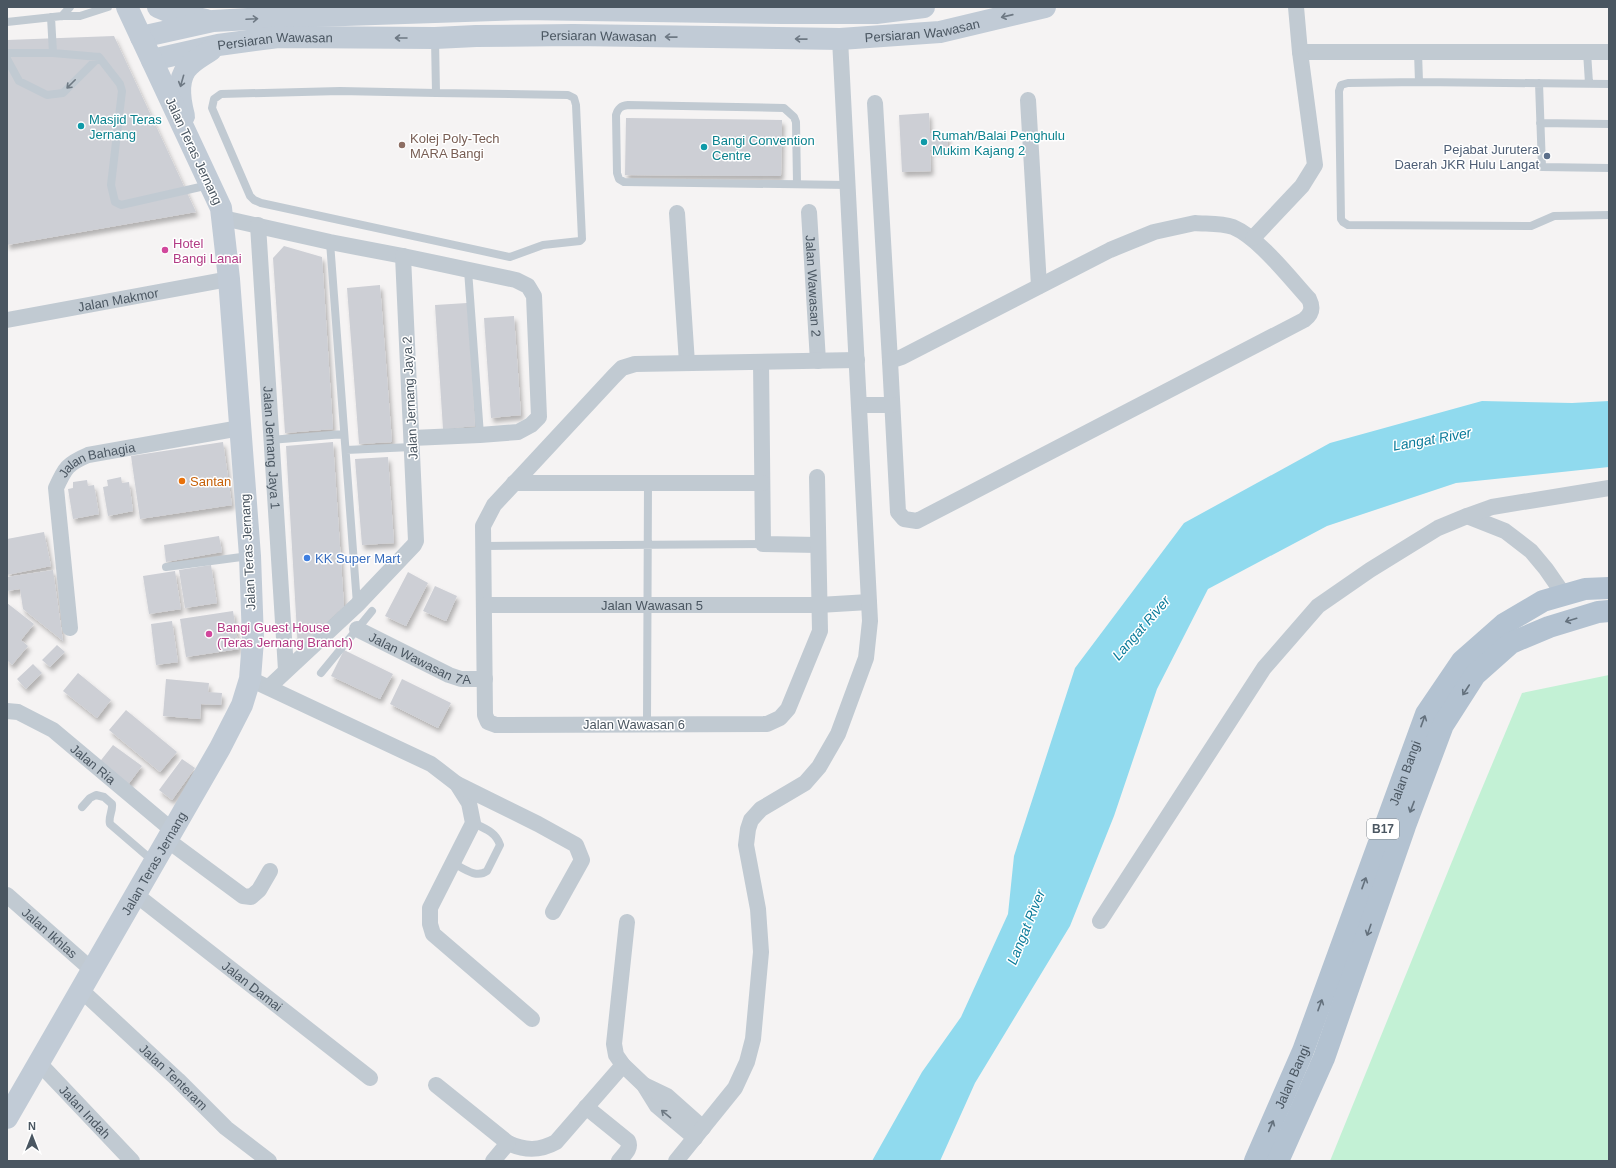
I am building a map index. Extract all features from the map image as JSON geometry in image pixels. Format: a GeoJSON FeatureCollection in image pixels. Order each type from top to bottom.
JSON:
{"type":"FeatureCollection","features":[{"type":"Feature","properties":{"kind":"main road","name":"Jalan Teras Jernang"},"geometry":{"type":"LineString","coordinates":[[11,1103],[39,1063],[169,834],[220,748],[242,705],[259,683],[253,640],[250,556],[223,218],[221,208],[127,7]]}},
{"type":"Feature","properties":{"kind":"main road"},"geometry":{"type":"LineString","coordinates":[[158,7],[170,12],[213,21]]}},
{"type":"Feature","properties":{"kind":"main road","name":"Persiaran Wawasan"},"geometry":{"type":"LineString","coordinates":[[141,37],[213,21],[285,17],[523,8],[783,13],[876,12],[924,7]]}},
{"type":"Feature","properties":{"kind":"main road","name":"Persiaran Wawasan"},"geometry":{"type":"LineString","coordinates":[[152,60],[218,45],[278,37],[435,38],[573,35],[840,39],[940,32],[1045,7]]}},
{"type":"Feature","properties":{"kind":"main road"},"geometry":{"type":"LineString","coordinates":[[476,36],[496,29],[523,8],[540,24],[573,35]]}},
{"type":"Feature","properties":{"kind":"main road"},"geometry":{"type":"LineString","coordinates":[[783,13],[819,22],[840,39],[854,23],[876,12]]}},
{"type":"Feature","properties":{"kind":"main road"},"geometry":{"type":"LineString","coordinates":[[190,142],[179,96],[182,80],[188,66],[218,45]]}},
{"type":"Feature","properties":{"kind":"main road","name":"Jalan Bangi"},"geometry":{"type":"LineString","coordinates":[[1255,1161],[1303,1051],[1426,714],[1462,661],[1504,624],[1543,601],[1585,589],[1609,588]]}},
{"type":"Feature","properties":{"kind":"main road","name":"Jalan Bangi"},"geometry":{"type":"LineString","coordinates":[[1278,1161],[1324,1058],[1405,826],[1443,725],[1475,675],[1511,643],[1549,627],[1598,612],[1609,611]]}},
{"type":"Feature","properties":{"kind":"street"},"geometry":{"type":"LineString","coordinates":[[1253,238],[1302,186],[1315,165],[1300,52],[1296,7]]}},
{"type":"Feature","properties":{"kind":"street"},"geometry":{"type":"LineString","coordinates":[[676,1161],[735,1088],[747,1062],[753,1039],[761,952],[758,909],[746,845],[751,820],[761,809],[804,783],[819,767],[838,734],[866,658],[870,621],[840,39]]}},
{"type":"Feature","properties":{"kind":"street"},"geometry":{"type":"LineString","coordinates":[[1300,52],[1609,52]]}},
{"type":"Feature","properties":{"kind":"street"},"geometry":{"type":"LineString","coordinates":[[1028,100],[1039,286]]}},
{"type":"Feature","properties":{"kind":"street"},"geometry":{"type":"LineString","coordinates":[[875,103],[898,512],[904,519],[917,520],[1297,324],[1309,317],[1312,305],[1309,299],[1253,238],[1232,227],[1196,223],[1154,232],[1110,250],[902,357],[890,361]]}},
{"type":"Feature","properties":{"kind":"street","name":"Jalan Wawasan 2"},"geometry":{"type":"LineString","coordinates":[[809,212],[818,361]]}},
{"type":"Feature","properties":{"kind":"street"},"geometry":{"type":"LineString","coordinates":[[677,213],[687,363]]}},
{"type":"Feature","properties":{"kind":"street"},"geometry":{"type":"LineString","coordinates":[[223,218],[330,242],[516,280],[528,286],[534,296],[539,417],[531,426],[518,432],[412,442]]}},
{"type":"Feature","properties":{"kind":"street","name":"Jalan Jernang Jaya 1"},"geometry":{"type":"LineString","coordinates":[[258,225],[270,440],[286,670]]}},
{"type":"Feature","properties":{"kind":"street","name":"Jalan Jernang Jaya 2"},"geometry":{"type":"LineString","coordinates":[[357,605],[414,545],[416,541],[404,256]]}},
{"type":"Feature","properties":{"kind":"street","name":"Jalan Makmor"},"geometry":{"type":"LineString","coordinates":[[7,320],[229,279]]}},
{"type":"Feature","properties":{"kind":"street"},"geometry":{"type":"LineString","coordinates":[[485,680],[484,526],[494,505],[622,368],[635,364],[857,360]]}},
{"type":"Feature","properties":{"kind":"street"},"geometry":{"type":"LineString","coordinates":[[762,362],[763,544],[818,545]]}},
{"type":"Feature","properties":{"kind":"street"},"geometry":{"type":"LineString","coordinates":[[859,405],[892,405]]}},
{"type":"Feature","properties":{"kind":"street","name":"Jalan Bahagia"},"geometry":{"type":"LineString","coordinates":[[70,628],[56,488],[66,467],[75,460],[88,455],[240,428]]}},
{"type":"Feature","properties":{"kind":"street"},"geometry":{"type":"LineString","coordinates":[[817,476],[819,605]]}},
{"type":"Feature","properties":{"kind":"street"},"geometry":{"type":"LineString","coordinates":[[514,483],[762,483]]}},
{"type":"Feature","properties":{"kind":"street"},"geometry":{"type":"LineString","coordinates":[[1100,921],[1264,668],[1318,606],[1370,570],[1438,528],[1467,516],[1492,507],[1609,488]]}},
{"type":"Feature","properties":{"kind":"street"},"geometry":{"type":"LineString","coordinates":[[1467,516],[1505,531],[1531,551],[1546,569],[1564,595]]}},
{"type":"Feature","properties":{"kind":"street","name":"Jalan Wawasan 5"},"geometry":{"type":"LineString","coordinates":[[485,605],[819,605],[869,602]]}},
{"type":"Feature","properties":{"kind":"street"},"geometry":{"type":"LineString","coordinates":[[259,683],[286,670],[357,605]]}},
{"type":"Feature","properties":{"kind":"street","name":"Jalan Wawasan 6"},"geometry":{"type":"LineString","coordinates":[[485,680],[485,715],[488,722],[496,725],[767,724],[780,718],[788,708],[820,631],[819,605]]}},
{"type":"Feature","properties":{"kind":"street","name":"Jalan Wawasan 7A"},"geometry":{"type":"LineString","coordinates":[[357,629],[449,675],[461,679],[485,680]]}},
{"type":"Feature","properties":{"kind":"street"},"geometry":{"type":"LineString","coordinates":[[259,683],[431,764],[457,784],[538,824],[576,845],[582,860],[553,912]]}},
{"type":"Feature","properties":{"kind":"street","name":"Jalan Ria"},"geometry":{"type":"LineString","coordinates":[[7,711],[18,712],[52,730],[169,834],[243,896],[251,896],[259,890],[270,871]]}},
{"type":"Feature","properties":{"kind":"street"},"geometry":{"type":"LineString","coordinates":[[457,784],[469,803],[473,823],[430,908],[430,924],[433,934],[532,1019]]}},
{"type":"Feature","properties":{"kind":"street","name":"Jalan Damai"},"geometry":{"type":"LineString","coordinates":[[135,894],[370,1078]]}},
{"type":"Feature","properties":{"kind":"street","name":"Jalan Ikhlas"},"geometry":{"type":"LineString","coordinates":[[7,895],[92,970]]}},
{"type":"Feature","properties":{"kind":"street"},"geometry":{"type":"LineString","coordinates":[[627,922],[614,1044],[616,1055],[623,1065],[644,1085],[667,1096],[699,1133]]}},
{"type":"Feature","properties":{"kind":"street","name":"Jalan Tenteram"},"geometry":{"type":"LineString","coordinates":[[80,990],[178,1080],[226,1128],[269,1161]]}},
{"type":"Feature","properties":{"kind":"street","name":"Jalan Indah"},"geometry":{"type":"LineString","coordinates":[[39,1063],[132,1161]]}},
{"type":"Feature","properties":{"kind":"street"},"geometry":{"type":"LineString","coordinates":[[436,1085],[508,1144],[518,1148],[534,1150],[545,1148],[556,1142],[623,1065]]}},
{"type":"Feature","properties":{"kind":"street"},"geometry":{"type":"LineString","coordinates":[[586,1107],[628,1141],[629,1148],[619,1161]]}},
{"type":"Feature","properties":{"kind":"street"},"geometry":{"type":"LineString","coordinates":[[493,1161],[508,1144]]}},
{"type":"Feature","properties":{"kind":"lane"},"geometry":{"type":"LineString","coordinates":[[62,16],[70,7]]}},
{"type":"Feature","properties":{"kind":"lane"},"geometry":{"type":"LineString","coordinates":[[7,22],[62,16],[80,16],[108,7]]}},
{"type":"Feature","properties":{"kind":"lane"},"geometry":{"type":"LineString","coordinates":[[51,17],[53,54]]}},
{"type":"Feature","properties":{"kind":"lane"},"geometry":{"type":"LineString","coordinates":[[435,38],[436,93]]}},
{"type":"Feature","properties":{"kind":"lane"},"geometry":{"type":"LineString","coordinates":[[1418,52],[1419,82]]}},
{"type":"Feature","properties":{"kind":"lane"},"geometry":{"type":"LineString","coordinates":[[1587,52],[1589,84]]}},
{"type":"Feature","properties":{"kind":"lane"},"geometry":{"type":"LineString","coordinates":[[7,53],[99,57],[122,87],[111,185],[115,202],[121,205],[209,185]]}},
{"type":"Feature","properties":{"kind":"lane"},"geometry":{"type":"LineString","coordinates":[[7,59],[19,81],[47,95],[63,93],[99,57]]}},
{"type":"Feature","properties":{"kind":"lane"},"geometry":{"type":"LineString","coordinates":[[1609,84],[1419,82],[1348,83],[1341,85],[1339,91],[1341,218],[1343,222],[1348,225],[1531,226],[1554,216],[1609,215]]}},
{"type":"Feature","properties":{"kind":"lane"},"geometry":{"type":"LineString","coordinates":[[1539,83],[1542,168],[1609,168]]}},
{"type":"Feature","properties":{"kind":"lane"},"geometry":{"type":"LineString","coordinates":[[340,91],[436,93],[568,95],[574,98],[576,106],[582,239],[580,241],[543,245],[510,257],[261,203],[254,200],[250,196],[212,108],[214,99],[221,94],[340,91]]}},
{"type":"Feature","properties":{"kind":"lane"},"geometry":{"type":"LineString","coordinates":[[797,183],[796,122],[794,117],[784,108],[628,105],[621,106],[617,111],[617,173],[619,178],[624,182],[797,183],[847,185]]}},
{"type":"Feature","properties":{"kind":"lane"},"geometry":{"type":"LineString","coordinates":[[1540,124],[1609,124]]}},
{"type":"Feature","properties":{"kind":"lane"},"geometry":{"type":"LineString","coordinates":[[330,242],[357,605]]}},
{"type":"Feature","properties":{"kind":"lane"},"geometry":{"type":"LineString","coordinates":[[468,270],[480,435]]}},
{"type":"Feature","properties":{"kind":"lane"},"geometry":{"type":"LineString","coordinates":[[270,440],[344,434]]}},
{"type":"Feature","properties":{"kind":"lane"},"geometry":{"type":"LineString","coordinates":[[346,450],[412,442]]}},
{"type":"Feature","properties":{"kind":"lane"},"geometry":{"type":"LineString","coordinates":[[647,724],[648,483]]}},
{"type":"Feature","properties":{"kind":"lane"},"geometry":{"type":"LineString","coordinates":[[484,546],[763,544]]}},
{"type":"Feature","properties":{"kind":"lane"},"geometry":{"type":"LineString","coordinates":[[166,567],[250,556]]}},
{"type":"Feature","properties":{"kind":"lane"},"geometry":{"type":"LineString","coordinates":[[321,673],[372,611]]}},
{"type":"Feature","properties":{"kind":"lane"},"geometry":{"type":"LineString","coordinates":[[82,807],[90,798],[96,795],[108,800],[113,807],[109,818],[110,824],[154,861]]}},
{"type":"Feature","properties":{"kind":"lane"},"geometry":{"type":"LineString","coordinates":[[453,863],[477,874],[483,874],[487,871],[500,844],[498,838],[493,833],[473,823]]}},
{"type":"Feature","properties":{"kind":"green space"},"geometry":{"type":"Polygon","coordinates":[[[1609,675],[1609,1161],[1330,1161],[1522,693],[1609,675]]]}},
{"type":"Feature","properties":{"kind":"water","name":"Langat River"},"geometry":{"type":"Polygon","coordinates":[[[1482,401],[1572,403],[1609,401],[1609,467],[1456,483],[1327,526],[1208,589],[1157,689],[1114,816],[1070,926],[975,1083],[940,1161],[872,1161],[922,1072],[961,1017],[1008,914],[1014,856],[1075,668],[1184,523],[1330,443],[1482,401]]]}},
{"type":"Feature","properties":{"kind":"building","name":"Masjid Teras Jernang"},"geometry":{"type":"Polygon","coordinates":[[[114,36],[196,212],[7,245],[7,40],[114,36]]]}},
{"type":"Feature","properties":{"kind":"building","name":"Rumah/Balai Penghulu Mukim Kajang 2"},"geometry":{"type":"Polygon","coordinates":[[[929,113],[930,134],[947,133],[948,149],[930,150],[931,171],[902,172],[899,115],[929,113]]]}},
{"type":"Feature","properties":{"kind":"building","name":"Bangi Convention Centre"},"geometry":{"type":"Polygon","coordinates":[[[626,118],[782,120],[781,176],[625,175],[626,118]]]}},
{"type":"Feature","properties":{"kind":"building"},"geometry":{"type":"Polygon","coordinates":[[[284,246],[322,257],[333,429],[285,433],[273,258],[284,246]]]}},
{"type":"Feature","properties":{"kind":"building"},"geometry":{"type":"Polygon","coordinates":[[[380,285],[392,442],[359,444],[347,288],[380,285]]]}},
{"type":"Feature","properties":{"kind":"building"},"geometry":{"type":"Polygon","coordinates":[[[467,303],[475,426],[443,429],[435,305],[467,303]]]}},
{"type":"Feature","properties":{"kind":"building"},"geometry":{"type":"Polygon","coordinates":[[[514,316],[521,415],[491,418],[484,318],[514,316]]]}},
{"type":"Feature","properties":{"kind":"building","name":"Santan"},"geometry":{"type":"Polygon","coordinates":[[[223,442],[232,505],[140,519],[131,456],[223,442]]]}},
{"type":"Feature","properties":{"kind":"building"},"geometry":{"type":"Polygon","coordinates":[[[333,442],[344,606],[298,649],[286,446],[333,442]]]}},
{"type":"Feature","properties":{"kind":"building"},"geometry":{"type":"Polygon","coordinates":[[[388,457],[394,543],[362,545],[355,459],[388,457]]]}},
{"type":"Feature","properties":{"kind":"building"},"geometry":{"type":"Polygon","coordinates":[[[121,477],[122,483],[129,482],[133,511],[108,516],[103,487],[108,486],[107,480],[121,477]]]}},
{"type":"Feature","properties":{"kind":"building"},"geometry":{"type":"Polygon","coordinates":[[[87,480],[88,486],[94,485],[99,514],[73,519],[68,489],[73,488],[73,482],[87,480]]]}},
{"type":"Feature","properties":{"kind":"building"},"geometry":{"type":"Polygon","coordinates":[[[44,532],[51,566],[7,575],[7,539],[44,532]]]}},
{"type":"Feature","properties":{"kind":"building"},"geometry":{"type":"Polygon","coordinates":[[[219,536],[222,552],[166,562],[164,545],[219,536]]]}},
{"type":"Feature","properties":{"kind":"building"},"geometry":{"type":"Polygon","coordinates":[[[211,565],[217,603],[185,608],[179,570],[211,565]]]}},
{"type":"Feature","properties":{"kind":"building"},"geometry":{"type":"Polygon","coordinates":[[[53,570],[63,641],[23,609],[20,589],[7,591],[7,577],[53,570]]]}},
{"type":"Feature","properties":{"kind":"building"},"geometry":{"type":"Polygon","coordinates":[[[175,571],[181,609],[149,614],[143,576],[175,571]]]}},
{"type":"Feature","properties":{"kind":"building"},"geometry":{"type":"Polygon","coordinates":[[[408,572],[428,583],[406,626],[385,616],[408,572]]]}},
{"type":"Feature","properties":{"kind":"building"},"geometry":{"type":"Polygon","coordinates":[[[435,586],[457,596],[446,621],[423,611],[435,586]]]}},
{"type":"Feature","properties":{"kind":"building"},"geometry":{"type":"Polygon","coordinates":[[[7,603],[34,624],[21,640],[28,646],[12,665],[7,660],[7,603]]]}},
{"type":"Feature","properties":{"kind":"building","name":"Bangi Guest House (Teras Jernang Branch)"},"geometry":{"type":"Polygon","coordinates":[[[233,611],[239,649],[186,657],[180,619],[233,611]]]}},
{"type":"Feature","properties":{"kind":"building"},"geometry":{"type":"Polygon","coordinates":[[[172,621],[178,662],[156,665],[151,624],[172,621]]]}},
{"type":"Feature","properties":{"kind":"building"},"geometry":{"type":"Polygon","coordinates":[[[57,645],[65,652],[50,667],[42,660],[57,645]]]}},
{"type":"Feature","properties":{"kind":"building"},"geometry":{"type":"Polygon","coordinates":[[[344,650],[393,674],[380,699],[331,676],[344,650]]]}},
{"type":"Feature","properties":{"kind":"building"},"geometry":{"type":"Polygon","coordinates":[[[33,664],[42,673],[26,689],[17,679],[33,664]]]}},
{"type":"Feature","properties":{"kind":"building"},"geometry":{"type":"Polygon","coordinates":[[[78,673],[111,700],[97,718],[63,691],[78,673]]]}},
{"type":"Feature","properties":{"kind":"building"},"geometry":{"type":"Polygon","coordinates":[[[166,679],[209,683],[208,692],[222,693],[221,705],[201,704],[200,719],[163,716],[166,679]]]}},
{"type":"Feature","properties":{"kind":"building"},"geometry":{"type":"Polygon","coordinates":[[[402,679],[451,703],[438,728],[390,704],[402,679]]]}},
{"type":"Feature","properties":{"kind":"building"},"geometry":{"type":"Polygon","coordinates":[[[126,710],[177,752],[160,772],[109,730],[126,710]]]}},
{"type":"Feature","properties":{"kind":"building"},"geometry":{"type":"Polygon","coordinates":[[[113,745],[142,766],[127,786],[98,764],[113,745]]]}},
{"type":"Feature","properties":{"kind":"building"},"geometry":{"type":"Polygon","coordinates":[[[182,759],[195,768],[172,800],[159,790],[182,759]]]}},
{"type":"Feature","properties":{"kind":"place","name":"Masjid Teras Jernang"},"geometry":{"type":"Point","coordinates":[81,126]}},
{"type":"Feature","properties":{"kind":"place","name":"Rumah/Balai Penghulu Mukim Kajang 2"},"geometry":{"type":"Point","coordinates":[924,142]}},
{"type":"Feature","properties":{"kind":"place","name":"Kolej Poly-Tech MARA Bangi"},"geometry":{"type":"Point","coordinates":[402,145]}},
{"type":"Feature","properties":{"kind":"place","name":"Bangi Convention Centre"},"geometry":{"type":"Point","coordinates":[704,147]}},
{"type":"Feature","properties":{"kind":"place","name":"Pejabat Jurutera Daerah JKR Hulu Langat"},"geometry":{"type":"Point","coordinates":[1547,156]}},
{"type":"Feature","properties":{"kind":"place","name":"Hotel Bangi Lanai"},"geometry":{"type":"Point","coordinates":[165,250]}},
{"type":"Feature","properties":{"kind":"place","name":"Santan"},"geometry":{"type":"Point","coordinates":[182,481]}},
{"type":"Feature","properties":{"kind":"place","name":"KK Super Mart"},"geometry":{"type":"Point","coordinates":[307,558]}},
{"type":"Feature","properties":{"kind":"place","name":"Bangi Guest House (Teras Jernang Branch)"},"geometry":{"type":"Point","coordinates":[209,634]}}]}
